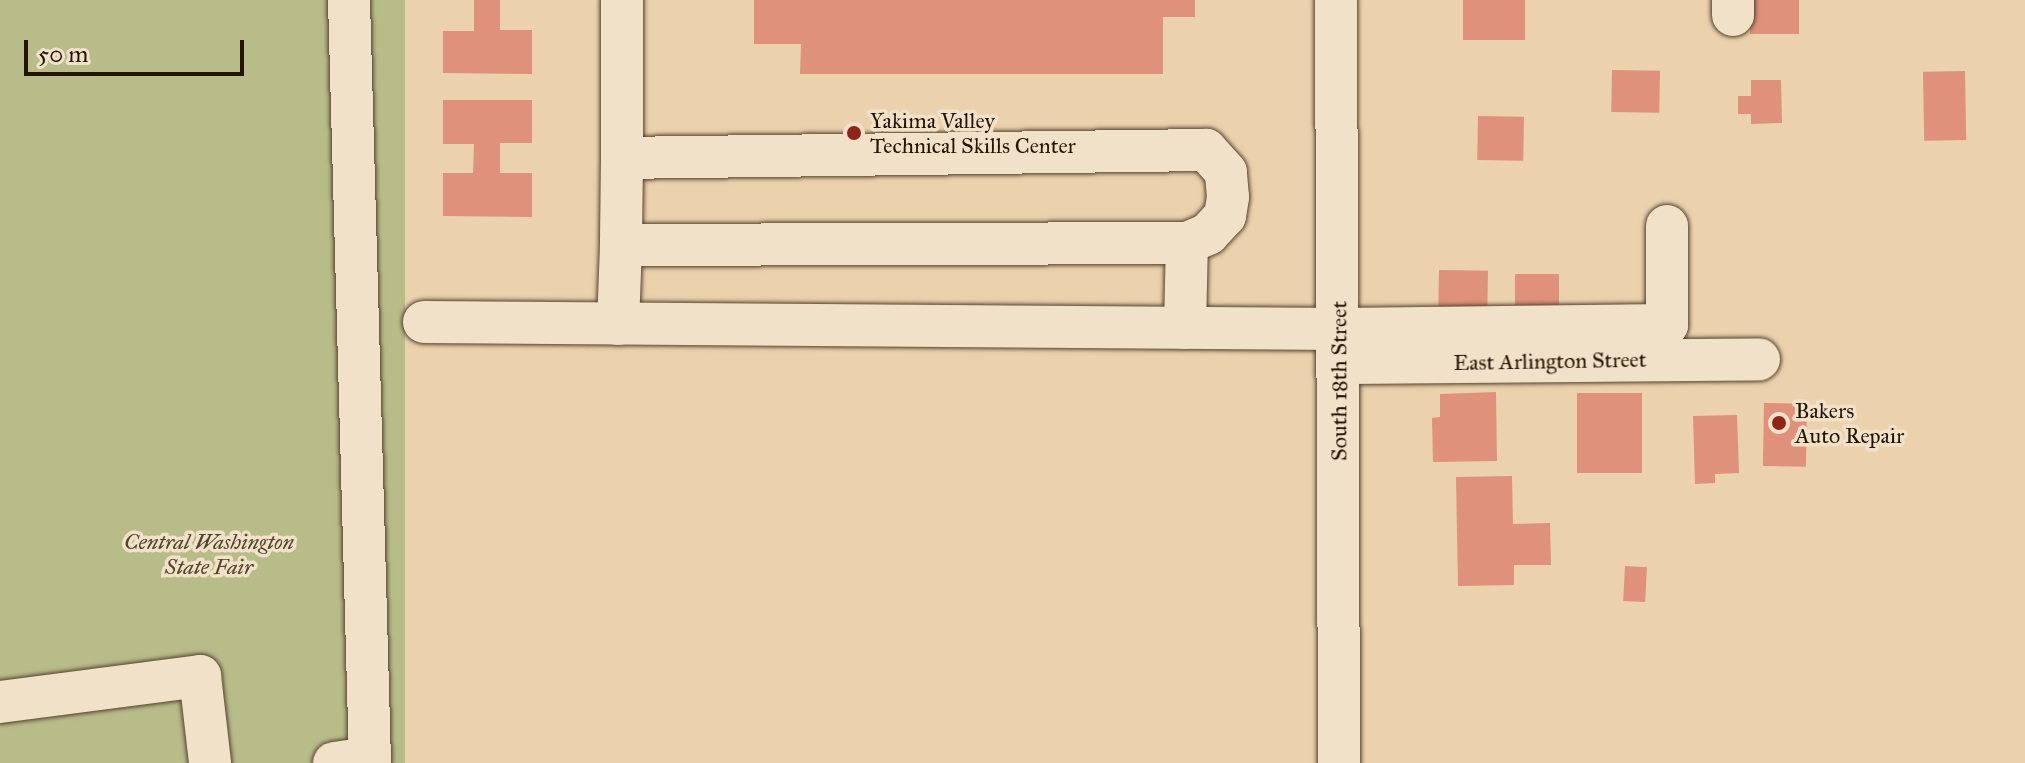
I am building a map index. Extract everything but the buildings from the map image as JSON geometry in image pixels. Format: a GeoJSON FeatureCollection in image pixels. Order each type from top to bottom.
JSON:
{"type":"FeatureCollection","features":[{"type":"Feature","properties":{"kind":"street"},"geometry":{"type":"LineString","coordinates":[[349,0],[358,761]]}},
{"type":"Feature","properties":{"kind":"street"},"geometry":{"type":"LineString","coordinates":[[618,324],[622,0]]}},
{"type":"Feature","properties":{"kind":"street","name":"South 18th Street"},"geometry":{"type":"LineString","coordinates":[[1336,0],[1340,346],[1339,763]]}},
{"type":"Feature","properties":{"kind":"street"},"geometry":{"type":"LineString","coordinates":[[621,245],[1187,243],[1208,234],[1225,216],[1226,172],[1206,150],[622,158]]}},
{"type":"Feature","properties":{"kind":"street"},"geometry":{"type":"LineString","coordinates":[[1667,226],[1667,343]]}},
{"type":"Feature","properties":{"kind":"street"},"geometry":{"type":"LineString","coordinates":[[1185,328],[1187,243]]}},
{"type":"Feature","properties":{"kind":"street","name":"East Arlington Street"},"geometry":{"type":"LineString","coordinates":[[424,322],[1185,328],[1340,346],[1667,343],[1759,359]]}},
{"type":"Feature","properties":{"kind":"street"},"geometry":{"type":"LineString","coordinates":[[0,702],[200,676],[210,763]]}},
{"type":"Feature","properties":{"kind":"green space","name":"Central Washington State Fair"},"geometry":{"type":"Polygon","coordinates":[[[0,0],[405,0],[405,763],[0,763],[0,0]]]}},
{"type":"Feature","properties":{"kind":"place","name":"Yakima Valley Technical Skills Center"},"geometry":{"type":"Point","coordinates":[854,133]}},
{"type":"Feature","properties":{"kind":"place","name":"Bakers Auto Repair"},"geometry":{"type":"Point","coordinates":[1779,423]}}]}
